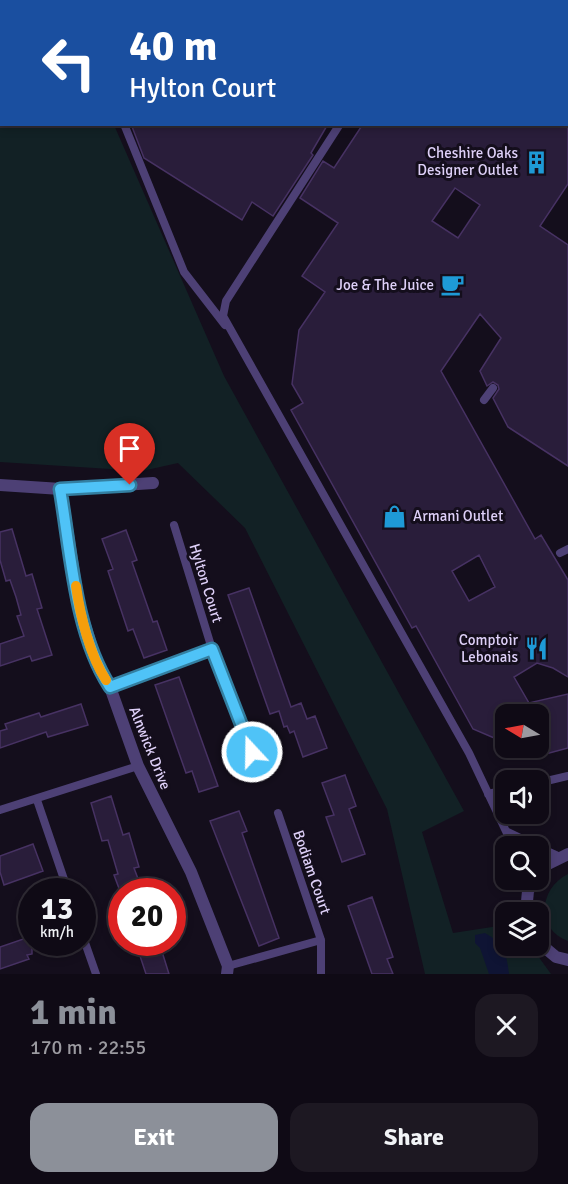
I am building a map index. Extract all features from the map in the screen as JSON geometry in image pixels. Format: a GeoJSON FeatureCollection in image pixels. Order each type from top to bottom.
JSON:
{"type":"FeatureCollection","features":[{"type":"Feature","properties":{"kind":"street"},"geometry":{"type":"LineString","coordinates":[[0,484],[60,489],[153,483]]}},
{"type":"Feature","properties":{"kind":"street","name":"Alnwick Drive"},"geometry":{"type":"LineString","coordinates":[[60,489],[79,606],[99,670],[110,687],[138,766],[191,872],[228,970]]}},
{"type":"Feature","properties":{"kind":"street"},"geometry":{"type":"LineString","coordinates":[[549,864],[564,856]]}},
{"type":"Feature","properties":{"kind":"street"},"geometry":{"type":"LineString","coordinates":[[549,949],[562,958],[568,968]]}},
{"type":"Feature","properties":{"kind":"lane"},"geometry":{"type":"LineString","coordinates":[[125,126],[184,272],[230,330]]}},
{"type":"Feature","properties":{"kind":"lane"},"geometry":{"type":"LineString","coordinates":[[339,126],[226,301],[224,316],[469,753],[509,836]]}},
{"type":"Feature","properties":{"kind":"lane"},"geometry":{"type":"LineString","coordinates":[[484,400],[492,388]]}},
{"type":"Feature","properties":{"kind":"lane","name":"Hylton Court"},"geometry":{"type":"LineString","coordinates":[[174,525],[212,649],[252,752]]}},
{"type":"Feature","properties":{"kind":"lane"},"geometry":{"type":"LineString","coordinates":[[110,687],[212,649]]}},
{"type":"Feature","properties":{"kind":"lane"},"geometry":{"type":"LineString","coordinates":[[0,810],[138,766]]}},
{"type":"Feature","properties":{"kind":"lane"},"geometry":{"type":"LineString","coordinates":[[549,780],[568,776]]}},
{"type":"Feature","properties":{"kind":"lane"},"geometry":{"type":"LineString","coordinates":[[488,795],[495,793]]}},
{"type":"Feature","properties":{"kind":"lane"},"geometry":{"type":"LineString","coordinates":[[37,800],[64,878]]}},
{"type":"Feature","properties":{"kind":"lane","name":"Bodiam Court"},"geometry":{"type":"LineString","coordinates":[[278,813],[321,940],[321,974]]}},
{"type":"Feature","properties":{"kind":"lane"},"geometry":{"type":"LineString","coordinates":[[508,832],[517,836]]}},
{"type":"Feature","properties":{"kind":"lane"},"geometry":{"type":"LineString","coordinates":[[549,850],[564,856]]}},
{"type":"Feature","properties":{"kind":"lane"},"geometry":{"type":"LineString","coordinates":[[228,970],[321,940]]}},
{"type":"Feature","properties":{"kind":"lane"},"geometry":{"type":"LineString","coordinates":[[90,956],[96,974]]}},
{"type":"Feature","properties":{"kind":"shaded area"},"geometry":{"type":"Polygon","coordinates":[[[0,126],[114,126],[224,376],[464,811],[422,832],[453,933],[495,927],[495,956],[538,956],[551,974],[425,974],[387,809],[245,528],[178,463],[142,471],[0,462],[0,126]]]}},
{"type":"Feature","properties":{"kind":"shaded area"},"geometry":{"type":"Polygon","coordinates":[[[568,874],[568,941],[557,935],[549,925],[547,898],[558,880],[568,874]]]}},
{"type":"Feature","properties":{"kind":"water"},"geometry":{"type":"Polygon","coordinates":[[[485,933],[495,940],[495,956],[505,956],[509,974],[489,974],[480,948],[475,943],[475,935],[485,933]]]}},
{"type":"Feature","properties":{"kind":"building"},"geometry":{"type":"Polygon","coordinates":[[[132,126],[327,126],[311,153],[313,155],[273,216],[252,202],[242,220],[144,158],[132,126]]]}},
{"type":"Feature","properties":{"kind":"building"},"geometry":{"type":"Polygon","coordinates":[[[362,126],[568,126],[568,184],[540,226],[568,245],[568,466],[508,427],[493,398],[499,389],[498,385],[493,382],[487,386],[480,371],[501,338],[480,314],[441,371],[535,539],[541,535],[568,580],[568,677],[553,668],[537,663],[514,677],[529,703],[568,694],[568,748],[549,753],[549,704],[495,704],[495,738],[473,729],[416,626],[412,628],[291,410],[303,403],[292,384],[299,330],[325,292],[302,276],[338,223],[300,198],[323,161],[334,168],[362,126]],[[455,188],[432,221],[458,238],[480,205],[455,188]],[[479,555],[452,571],[469,601],[495,587],[479,555]]]}},
{"type":"Feature","properties":{"kind":"building"},"geometry":{"type":"Polygon","coordinates":[[[12,529],[26,576],[32,574],[42,608],[37,609],[52,655],[32,661],[30,656],[0,666],[0,644],[24,636],[17,616],[21,615],[16,597],[10,580],[6,581],[0,560],[0,532],[12,529]]]}},
{"type":"Feature","properties":{"kind":"building"},"geometry":{"type":"Polygon","coordinates":[[[126,530],[137,560],[132,562],[153,622],[157,621],[167,650],[144,658],[133,629],[128,631],[108,571],[113,569],[102,539],[126,530]]]}},
{"type":"Feature","properties":{"kind":"building"},"geometry":{"type":"Polygon","coordinates":[[[249,588],[291,707],[301,703],[307,719],[315,716],[327,748],[303,757],[294,731],[290,733],[287,726],[284,727],[279,711],[270,714],[228,595],[249,588]]]}},
{"type":"Feature","properties":{"kind":"building"},"geometry":{"type":"Polygon","coordinates":[[[179,677],[218,786],[199,792],[192,771],[186,773],[155,685],[179,677]]]}},
{"type":"Feature","properties":{"kind":"building"},"geometry":{"type":"Polygon","coordinates":[[[81,704],[88,725],[48,737],[46,732],[0,748],[0,731],[7,729],[5,724],[39,713],[41,717],[81,704]]]}},
{"type":"Feature","properties":{"kind":"building"},"geometry":{"type":"Polygon","coordinates":[[[345,775],[356,806],[349,809],[365,854],[342,862],[326,817],[334,815],[322,783],[345,775]]]}},
{"type":"Feature","properties":{"kind":"building"},"geometry":{"type":"Polygon","coordinates":[[[111,796],[123,835],[129,833],[139,867],[134,868],[138,878],[115,878],[114,875],[118,874],[108,840],[102,841],[91,803],[111,796]]]}},
{"type":"Feature","properties":{"kind":"building"},"geometry":{"type":"Polygon","coordinates":[[[239,811],[247,831],[242,833],[279,938],[259,946],[210,821],[239,811]]]}},
{"type":"Feature","properties":{"kind":"building"},"geometry":{"type":"Polygon","coordinates":[[[33,844],[43,871],[18,878],[4,885],[0,872],[0,856],[33,844]]]}},
{"type":"Feature","properties":{"kind":"building"},"geometry":{"type":"Polygon","coordinates":[[[372,897],[393,957],[387,959],[393,974],[372,974],[348,906],[372,897]]]}},
{"type":"Feature","properties":{"kind":"building"},"geometry":{"type":"Polygon","coordinates":[[[18,941],[18,956],[28,956],[29,959],[0,969],[0,947],[18,941]]]}},
{"type":"Feature","properties":{"kind":"building"},"geometry":{"type":"Polygon","coordinates":[[[140,956],[163,956],[169,974],[146,974],[140,956]]]}},
{"type":"Feature","properties":{"kind":"slow traffic"},"geometry":{"type":"LineString","coordinates":[[76,586],[79,606],[99,670],[106,680]]}},
{"type":"Feature","properties":{"kind":"place","name":"Cheshire Oaks Designer Outlet"},"geometry":{"type":"Point","coordinates":[536,162]}},
{"type":"Feature","properties":{"kind":"place","name":"Joe & The Juice"},"geometry":{"type":"Point","coordinates":[452,285]}},
{"type":"Feature","properties":{"kind":"place","name":"Armani Outlet"},"geometry":{"type":"Point","coordinates":[395,516]}},
{"type":"Feature","properties":{"kind":"place","name":"Comptoir Lebonais"},"geometry":{"type":"Point","coordinates":[536,649]}},
{"type":"Feature","properties":{"kind":"route"},"geometry":{"type":"LineString","coordinates":[[130,485],[60,489],[79,606],[99,670],[110,687],[212,649],[252,752]]}}]}
